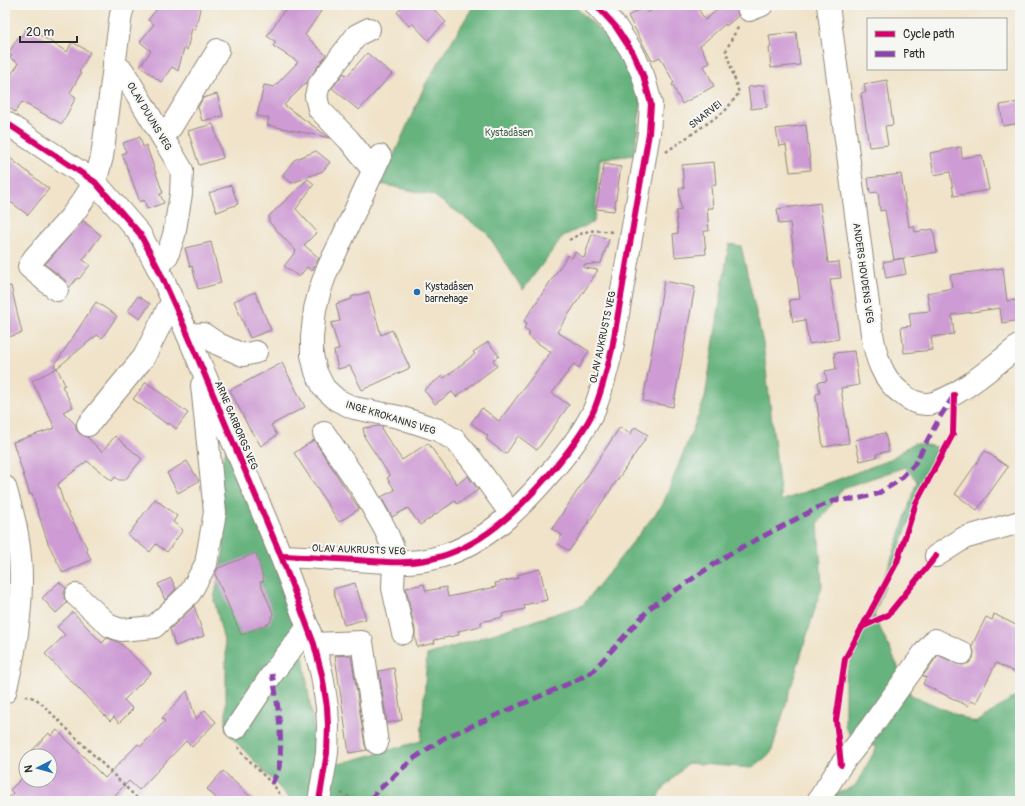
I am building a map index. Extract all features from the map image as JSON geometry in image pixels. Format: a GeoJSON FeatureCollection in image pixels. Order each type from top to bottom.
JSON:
{"type":"FeatureCollection","features":[{"type":"Feature","properties":{"kind":"street","name":"OLAV DUUNS VEG"},"geometry":{"type":"LineString","coordinates":[[95,182],[102,157],[121,14],[124,5]]}},
{"type":"Feature","properties":{"kind":"street","name":"OLAV AUKRUSTS VEG"},"geometry":{"type":"LineString","coordinates":[[281,556],[394,562],[414,561],[438,557],[459,549],[495,528],[542,483],[574,444],[593,411],[605,380],[612,349],[650,133],[651,104],[643,75],[633,53],[616,27],[596,5]]}},
{"type":"Feature","properties":{"kind":"street","name":"ANDERS HOVDENS VEG"},"geometry":{"type":"LineString","coordinates":[[828,5],[872,334],[877,358],[884,375],[897,390],[909,400],[929,404],[954,395],[1020,345]]}},
{"type":"Feature","properties":{"kind":"street","name":"INGE KROKANNS VEG"},"geometry":{"type":"LineString","coordinates":[[369,29],[357,35],[319,86],[316,96],[320,109],[349,140],[376,163],[327,270],[320,290],[315,309],[312,337],[312,355],[316,372],[324,388],[337,400],[354,408],[399,417],[438,430],[456,441],[472,460],[511,514]]}},
{"type":"Feature","properties":{"kind":"street"},"geometry":{"type":"LineString","coordinates":[[162,136],[171,128],[218,50]]}},
{"type":"Feature","properties":{"kind":"street","name":"OLAV DUUNS VEG"},"geometry":{"type":"LineString","coordinates":[[114,64],[123,71],[182,170],[181,194],[174,235],[166,256],[158,268]]}},
{"type":"Feature","properties":{"kind":"street","name":"ARNE GARBORGS VEG"},"geometry":{"type":"LineString","coordinates":[[5,122],[95,182],[140,234],[158,268],[188,335],[281,556],[311,635],[322,675],[328,726],[327,753],[319,801]]}},
{"type":"Feature","properties":{"kind":"street"},"geometry":{"type":"LineString","coordinates":[[57,290],[30,267],[34,258],[70,218],[95,182]]}},
{"type":"Feature","properties":{"kind":"street"},"geometry":{"type":"LineString","coordinates":[[88,425],[144,357],[168,309],[174,304]]}},
{"type":"Feature","properties":{"kind":"street"},"geometry":{"type":"LineString","coordinates":[[188,335],[203,334],[218,344],[243,355],[256,352]]}},
{"type":"Feature","properties":{"kind":"street","name":"ARNE GARBORGS VEG"},"geometry":{"type":"LineString","coordinates":[[76,595],[110,626],[121,630],[154,627],[190,593],[206,564],[215,512],[200,364]]}},
{"type":"Feature","properties":{"kind":"street","name":"OLAV AUKRUSTS VEG"},"geometry":{"type":"LineString","coordinates":[[324,433],[364,492],[385,529],[392,548],[394,562]]}},
{"type":"Feature","properties":{"kind":"street"},"geometry":{"type":"LineString","coordinates":[[5,487],[15,523],[21,572],[20,603],[16,635],[12,665],[5,692]]}},
{"type":"Feature","properties":{"kind":"street"},"geometry":{"type":"LineString","coordinates":[[936,556],[964,538],[1020,522]]}},
{"type":"Feature","properties":{"kind":"street"},"geometry":{"type":"LineString","coordinates":[[394,562],[393,588],[403,633]]}},
{"type":"Feature","properties":{"kind":"street"},"geometry":{"type":"LineString","coordinates":[[236,728],[272,674],[311,635],[362,642],[377,743]]}},
{"type":"Feature","properties":{"kind":"street"},"geometry":{"type":"LineString","coordinates":[[818,801],[841,765],[935,640],[962,653]]}},
{"type":"Feature","properties":{"kind":"path"},"geometry":{"type":"LineString","coordinates":[[569,240],[583,232],[595,229],[631,235]]}},
{"type":"Feature","properties":{"kind":"path"},"geometry":{"type":"LineString","coordinates":[[5,692],[34,698],[40,701],[140,801]]}},
{"type":"Feature","properties":{"kind":"path"},"geometry":{"type":"LineString","coordinates":[[236,728],[235,743],[242,753],[275,787],[284,801]]}},
{"type":"Feature","properties":{"kind":"green space","name":"Kystadåsen"},"geometry":{"type":"Polygon","coordinates":[[[474,5],[573,5],[627,55],[641,104],[634,155],[600,159],[594,222],[563,236],[523,290],[487,233],[433,195],[381,184],[426,83],[474,5]]]}},
{"type":"Feature","properties":{"kind":"green space"},"geometry":{"type":"Polygon","coordinates":[[[729,244],[741,246],[763,343],[781,501],[889,460],[914,443],[937,447],[874,615],[911,695],[976,723],[1020,693],[1020,801],[832,801],[835,794],[855,786],[877,747],[851,736],[845,727],[845,676],[893,555],[917,481],[905,467],[843,488],[818,524],[822,586],[771,753],[752,768],[688,763],[660,792],[657,801],[292,801],[226,731],[226,649],[214,600],[224,549],[220,467],[228,444],[300,633],[316,747],[339,764],[421,741],[427,655],[583,605],[663,504],[705,398],[729,244]]]}},
{"type":"Feature","properties":{"kind":"building"},"geometry":{"type":"Polygon","coordinates":[[[160,5],[201,5],[195,30],[192,28],[187,50],[184,48],[178,71],[172,67],[161,82],[140,66],[151,51],[140,42],[154,24],[148,20],[160,5]]]}},
{"type":"Feature","properties":{"kind":"building"},"geometry":{"type":"Polygon","coordinates":[[[288,5],[312,5],[321,11],[305,35],[326,55],[307,82],[284,105],[330,138],[267,125],[269,118],[257,116],[264,85],[274,87],[298,62],[273,46],[276,42],[267,36],[288,5]]]}},
{"type":"Feature","properties":{"kind":"building"},"geometry":{"type":"Polygon","coordinates":[[[405,5],[430,5],[446,22],[428,40],[412,23],[409,26],[397,12],[405,5]]]}},
{"type":"Feature","properties":{"kind":"building"},"geometry":{"type":"Polygon","coordinates":[[[661,5],[696,5],[705,20],[723,5],[732,5],[737,10],[738,16],[726,26],[725,24],[700,46],[710,63],[704,66],[714,86],[682,104],[672,84],[674,83],[660,57],[652,61],[628,16],[644,7],[647,13],[661,5]]]}},
{"type":"Feature","properties":{"kind":"building"},"geometry":{"type":"Polygon","coordinates":[[[27,27],[67,52],[72,42],[90,52],[70,93],[76,97],[62,124],[22,102],[15,112],[5,104],[5,83],[18,65],[18,63],[10,58],[12,56],[8,54],[19,36],[21,37],[27,27]]]}},
{"type":"Feature","properties":{"kind":"building"},"geometry":{"type":"Polygon","coordinates":[[[796,32],[800,65],[771,68],[769,48],[771,47],[769,35],[796,32]]]}},
{"type":"Feature","properties":{"kind":"building"},"geometry":{"type":"Polygon","coordinates":[[[367,53],[392,74],[359,110],[332,88],[344,73],[347,76],[367,53]]]}},
{"type":"Feature","properties":{"kind":"building"},"geometry":{"type":"Polygon","coordinates":[[[887,80],[893,125],[885,126],[888,145],[869,147],[861,93],[866,92],[864,84],[887,80]]]}},
{"type":"Feature","properties":{"kind":"building"},"geometry":{"type":"Polygon","coordinates":[[[764,85],[767,107],[751,109],[748,87],[764,85]]]}},
{"type":"Feature","properties":{"kind":"building"},"geometry":{"type":"Polygon","coordinates":[[[217,94],[223,116],[202,121],[198,107],[203,98],[217,94]]]}},
{"type":"Feature","properties":{"kind":"building"},"geometry":{"type":"Polygon","coordinates":[[[1020,102],[1020,123],[1003,126],[1000,105],[1020,102]]]}},
{"type":"Feature","properties":{"kind":"building"},"geometry":{"type":"Polygon","coordinates":[[[213,124],[223,158],[199,165],[188,131],[213,124]]]}},
{"type":"Feature","properties":{"kind":"building"},"geometry":{"type":"Polygon","coordinates":[[[806,125],[811,170],[790,172],[786,145],[779,146],[776,129],[806,125]]]}},
{"type":"Feature","properties":{"kind":"building"},"geometry":{"type":"Polygon","coordinates":[[[140,137],[143,147],[146,145],[163,193],[160,194],[164,203],[147,209],[144,200],[140,202],[122,154],[126,152],[123,143],[140,137]]]}},
{"type":"Feature","properties":{"kind":"building"},"geometry":{"type":"Polygon","coordinates":[[[961,147],[962,158],[982,155],[989,190],[954,196],[950,172],[934,175],[930,153],[961,147]]]}},
{"type":"Feature","properties":{"kind":"building"},"geometry":{"type":"Polygon","coordinates":[[[316,151],[330,162],[323,171],[292,183],[282,176],[294,160],[316,151]]]}},
{"type":"Feature","properties":{"kind":"building"},"geometry":{"type":"Polygon","coordinates":[[[5,154],[49,189],[28,215],[5,198],[5,154]]]}},
{"type":"Feature","properties":{"kind":"building"},"geometry":{"type":"Polygon","coordinates":[[[714,162],[716,185],[711,186],[713,208],[707,208],[709,231],[704,231],[706,254],[675,257],[673,234],[678,233],[676,211],[681,210],[679,188],[684,188],[682,165],[714,162]]]}},
{"type":"Feature","properties":{"kind":"building"},"geometry":{"type":"Polygon","coordinates":[[[604,164],[621,167],[614,211],[596,209],[604,164]]]}},
{"type":"Feature","properties":{"kind":"building"},"geometry":{"type":"Polygon","coordinates":[[[901,174],[909,227],[914,226],[915,232],[933,229],[937,252],[894,260],[885,210],[880,211],[878,192],[870,193],[868,178],[901,174]]]}},
{"type":"Feature","properties":{"kind":"building"},"geometry":{"type":"Polygon","coordinates":[[[308,179],[314,184],[296,209],[317,232],[304,245],[319,258],[312,271],[307,267],[299,277],[284,266],[296,251],[269,222],[269,216],[308,179]]]}},
{"type":"Feature","properties":{"kind":"building"},"geometry":{"type":"Polygon","coordinates":[[[231,185],[238,204],[217,212],[209,193],[231,185]]]}},
{"type":"Feature","properties":{"kind":"building"},"geometry":{"type":"Polygon","coordinates":[[[820,203],[828,263],[839,262],[841,278],[830,279],[839,339],[809,344],[805,320],[793,322],[789,300],[800,299],[790,223],[779,224],[777,209],[820,203]]]}},
{"type":"Feature","properties":{"kind":"building"},"geometry":{"type":"Polygon","coordinates":[[[83,221],[101,235],[83,260],[90,265],[79,279],[77,278],[69,288],[65,280],[45,264],[83,221]]]}},
{"type":"Feature","properties":{"kind":"building"},"geometry":{"type":"Polygon","coordinates":[[[592,234],[609,239],[601,263],[584,265],[584,268],[598,270],[557,332],[589,351],[579,368],[574,364],[552,393],[569,405],[537,450],[518,436],[506,454],[486,439],[488,436],[471,423],[482,408],[499,421],[551,352],[528,335],[530,332],[524,328],[527,323],[524,321],[568,255],[572,258],[575,252],[584,258],[592,234]]]}},
{"type":"Feature","properties":{"kind":"building"},"geometry":{"type":"Polygon","coordinates":[[[211,242],[221,283],[198,289],[192,266],[190,267],[185,248],[211,242]]]}},
{"type":"Feature","properties":{"kind":"building"},"geometry":{"type":"Polygon","coordinates":[[[903,258],[906,274],[886,278],[883,262],[903,258]]]}},
{"type":"Feature","properties":{"kind":"building"},"geometry":{"type":"Polygon","coordinates":[[[1003,268],[1007,301],[1018,300],[1020,320],[1002,323],[1000,308],[952,315],[954,334],[931,337],[933,350],[904,353],[901,327],[911,326],[909,313],[930,311],[927,293],[952,288],[950,275],[1003,268]]]}},
{"type":"Feature","properties":{"kind":"building"},"geometry":{"type":"Polygon","coordinates":[[[664,281],[695,287],[673,407],[643,401],[664,281]]]}},
{"type":"Feature","properties":{"kind":"building"},"geometry":{"type":"Polygon","coordinates":[[[11,286],[22,333],[5,338],[5,287],[11,286]]]}},
{"type":"Feature","properties":{"kind":"building"},"geometry":{"type":"Polygon","coordinates":[[[255,292],[271,330],[250,338],[234,301],[255,292]]]}},
{"type":"Feature","properties":{"kind":"building"},"geometry":{"type":"Polygon","coordinates":[[[369,292],[381,335],[392,330],[410,368],[362,390],[350,366],[338,369],[334,351],[339,349],[331,323],[340,321],[336,304],[352,299],[351,297],[369,292]]]}},
{"type":"Feature","properties":{"kind":"building"},"geometry":{"type":"Polygon","coordinates":[[[138,296],[150,304],[140,319],[128,311],[138,296]]]}},
{"type":"Feature","properties":{"kind":"building"},"geometry":{"type":"Polygon","coordinates":[[[96,302],[117,316],[102,338],[97,335],[57,368],[54,366],[96,302]]]}},
{"type":"Feature","properties":{"kind":"building"},"geometry":{"type":"Polygon","coordinates":[[[488,342],[499,356],[493,360],[497,366],[456,397],[452,392],[435,404],[424,390],[442,376],[444,378],[475,354],[473,352],[488,342]]]}},
{"type":"Feature","properties":{"kind":"building"},"geometry":{"type":"Polygon","coordinates":[[[854,351],[859,385],[841,388],[849,443],[823,447],[816,397],[816,394],[820,393],[818,382],[827,381],[825,371],[836,369],[834,353],[854,351]]]}},
{"type":"Feature","properties":{"kind":"building"},"geometry":{"type":"Polygon","coordinates":[[[282,363],[305,407],[271,425],[277,435],[261,446],[249,428],[230,390],[282,363]]]}},
{"type":"Feature","properties":{"kind":"building"},"geometry":{"type":"Polygon","coordinates":[[[57,368],[65,385],[62,386],[73,407],[63,412],[76,425],[76,430],[80,434],[87,437],[102,452],[115,436],[142,459],[125,480],[119,480],[115,477],[112,481],[87,461],[59,483],[58,485],[65,507],[87,548],[86,549],[91,560],[63,573],[48,543],[32,494],[30,495],[13,442],[55,428],[32,381],[57,368]]]}},
{"type":"Feature","properties":{"kind":"building"},"geometry":{"type":"Polygon","coordinates":[[[146,382],[188,413],[176,429],[169,423],[168,425],[133,399],[146,382]]]}},
{"type":"Feature","properties":{"kind":"building"},"geometry":{"type":"Polygon","coordinates":[[[382,426],[383,432],[402,460],[428,443],[457,484],[468,476],[478,490],[457,504],[455,501],[420,525],[408,508],[392,517],[381,497],[395,490],[387,478],[390,476],[365,438],[363,428],[382,426]]]}},
{"type":"Feature","properties":{"kind":"building"},"geometry":{"type":"Polygon","coordinates":[[[620,427],[630,434],[635,427],[648,435],[569,551],[557,543],[562,535],[552,529],[620,427]]]}},
{"type":"Feature","properties":{"kind":"building"},"geometry":{"type":"Polygon","coordinates":[[[885,433],[889,451],[876,454],[877,457],[860,461],[855,440],[885,433]]]}},
{"type":"Feature","properties":{"kind":"building"},"geometry":{"type":"Polygon","coordinates":[[[314,440],[359,509],[339,522],[294,453],[314,440]]]}},
{"type":"Feature","properties":{"kind":"building"},"geometry":{"type":"Polygon","coordinates":[[[985,451],[1008,467],[977,510],[955,494],[985,451]]]}},
{"type":"Feature","properties":{"kind":"building"},"geometry":{"type":"Polygon","coordinates":[[[187,461],[199,481],[178,493],[167,473],[187,461]]]}},
{"type":"Feature","properties":{"kind":"building"},"geometry":{"type":"Polygon","coordinates":[[[155,499],[177,516],[173,522],[183,530],[167,552],[156,544],[150,552],[128,535],[155,499]]]}},
{"type":"Feature","properties":{"kind":"building"},"geometry":{"type":"Polygon","coordinates":[[[256,553],[264,581],[260,582],[273,613],[270,623],[241,635],[215,574],[218,568],[256,553]]]}},
{"type":"Feature","properties":{"kind":"building"},"geometry":{"type":"Polygon","coordinates":[[[540,569],[547,600],[524,605],[525,609],[502,614],[503,617],[481,622],[481,626],[458,631],[459,635],[434,640],[435,643],[417,647],[406,588],[424,584],[426,591],[446,587],[448,597],[496,587],[495,583],[518,578],[517,575],[540,569]]]}},
{"type":"Feature","properties":{"kind":"building"},"geometry":{"type":"Polygon","coordinates":[[[171,578],[176,589],[165,600],[158,584],[171,578]]]}},
{"type":"Feature","properties":{"kind":"building"},"geometry":{"type":"Polygon","coordinates":[[[59,582],[66,588],[64,598],[67,603],[56,613],[42,598],[59,582]]]}},
{"type":"Feature","properties":{"kind":"building"},"geometry":{"type":"Polygon","coordinates":[[[355,583],[366,619],[344,625],[333,589],[355,583]]]}},
{"type":"Feature","properties":{"kind":"building"},"geometry":{"type":"Polygon","coordinates":[[[194,606],[204,636],[175,646],[170,629],[194,606]]]}},
{"type":"Feature","properties":{"kind":"building"},"geometry":{"type":"Polygon","coordinates":[[[73,612],[102,643],[107,638],[119,642],[151,673],[124,700],[133,709],[119,723],[114,717],[110,721],[45,654],[65,635],[57,627],[73,612]]]}},
{"type":"Feature","properties":{"kind":"building"},"geometry":{"type":"Polygon","coordinates":[[[994,614],[1020,627],[1020,675],[996,663],[976,703],[971,701],[968,706],[923,684],[926,677],[923,676],[938,655],[957,664],[963,665],[969,663],[973,658],[974,652],[972,646],[986,617],[992,620],[994,614]]]}},
{"type":"Feature","properties":{"kind":"building"},"geometry":{"type":"Polygon","coordinates":[[[351,655],[367,750],[349,753],[335,656],[351,655]]]}},
{"type":"Feature","properties":{"kind":"building"},"geometry":{"type":"Polygon","coordinates":[[[394,668],[402,720],[387,723],[379,671],[394,668]]]}},
{"type":"Feature","properties":{"kind":"building"},"geometry":{"type":"Polygon","coordinates":[[[187,691],[196,719],[205,710],[216,722],[192,747],[186,741],[139,790],[129,781],[109,801],[5,801],[13,793],[10,790],[18,782],[18,788],[58,788],[58,748],[35,748],[49,733],[51,736],[57,730],[105,778],[138,744],[141,746],[165,721],[162,718],[187,691]]]}},
{"type":"Feature","properties":{"kind":"building"},"geometry":{"type":"Polygon","coordinates":[[[223,771],[255,801],[219,801],[207,789],[223,771]]]}},
{"type":"Feature","properties":{"kind":"marked path"},"geometry":{"type":"LineString","coordinates":[[371,801],[376,792],[413,759],[444,738],[577,680],[593,671],[651,607],[729,554],[821,506],[836,500],[857,499],[877,494],[897,482],[914,465],[952,398]]}},
{"type":"Feature","properties":{"kind":"marked path"},"geometry":{"type":"LineString","coordinates":[[272,674],[278,708],[280,756],[278,771],[272,784]]}},
{"type":"Feature","properties":{"kind":"cycle path"},"geometry":{"type":"LineString","coordinates":[[281,556],[408,562],[429,560],[457,551],[489,532],[519,507],[557,465],[582,432],[594,410],[612,349],[649,133],[651,104],[643,75],[633,53],[616,27],[596,5]]}},
{"type":"Feature","properties":{"kind":"cycle path"},"geometry":{"type":"LineString","coordinates":[[5,122],[95,182],[140,234],[158,268],[188,335],[281,556],[314,644],[322,675],[327,707],[328,726],[327,753],[319,801]]}},
{"type":"Feature","properties":{"kind":"cycle path"},"geometry":{"type":"LineString","coordinates":[[841,765],[836,720],[845,659],[897,562],[916,503],[953,434],[954,395]]}},
{"type":"Feature","properties":{"kind":"cycle path"},"geometry":{"type":"LineString","coordinates":[[862,627],[888,615],[936,556]]}},
{"type":"Feature","properties":{"kind":"place","name":"Kystadåsen barnehage"},"geometry":{"type":"Point","coordinates":[417,292]}}]}
